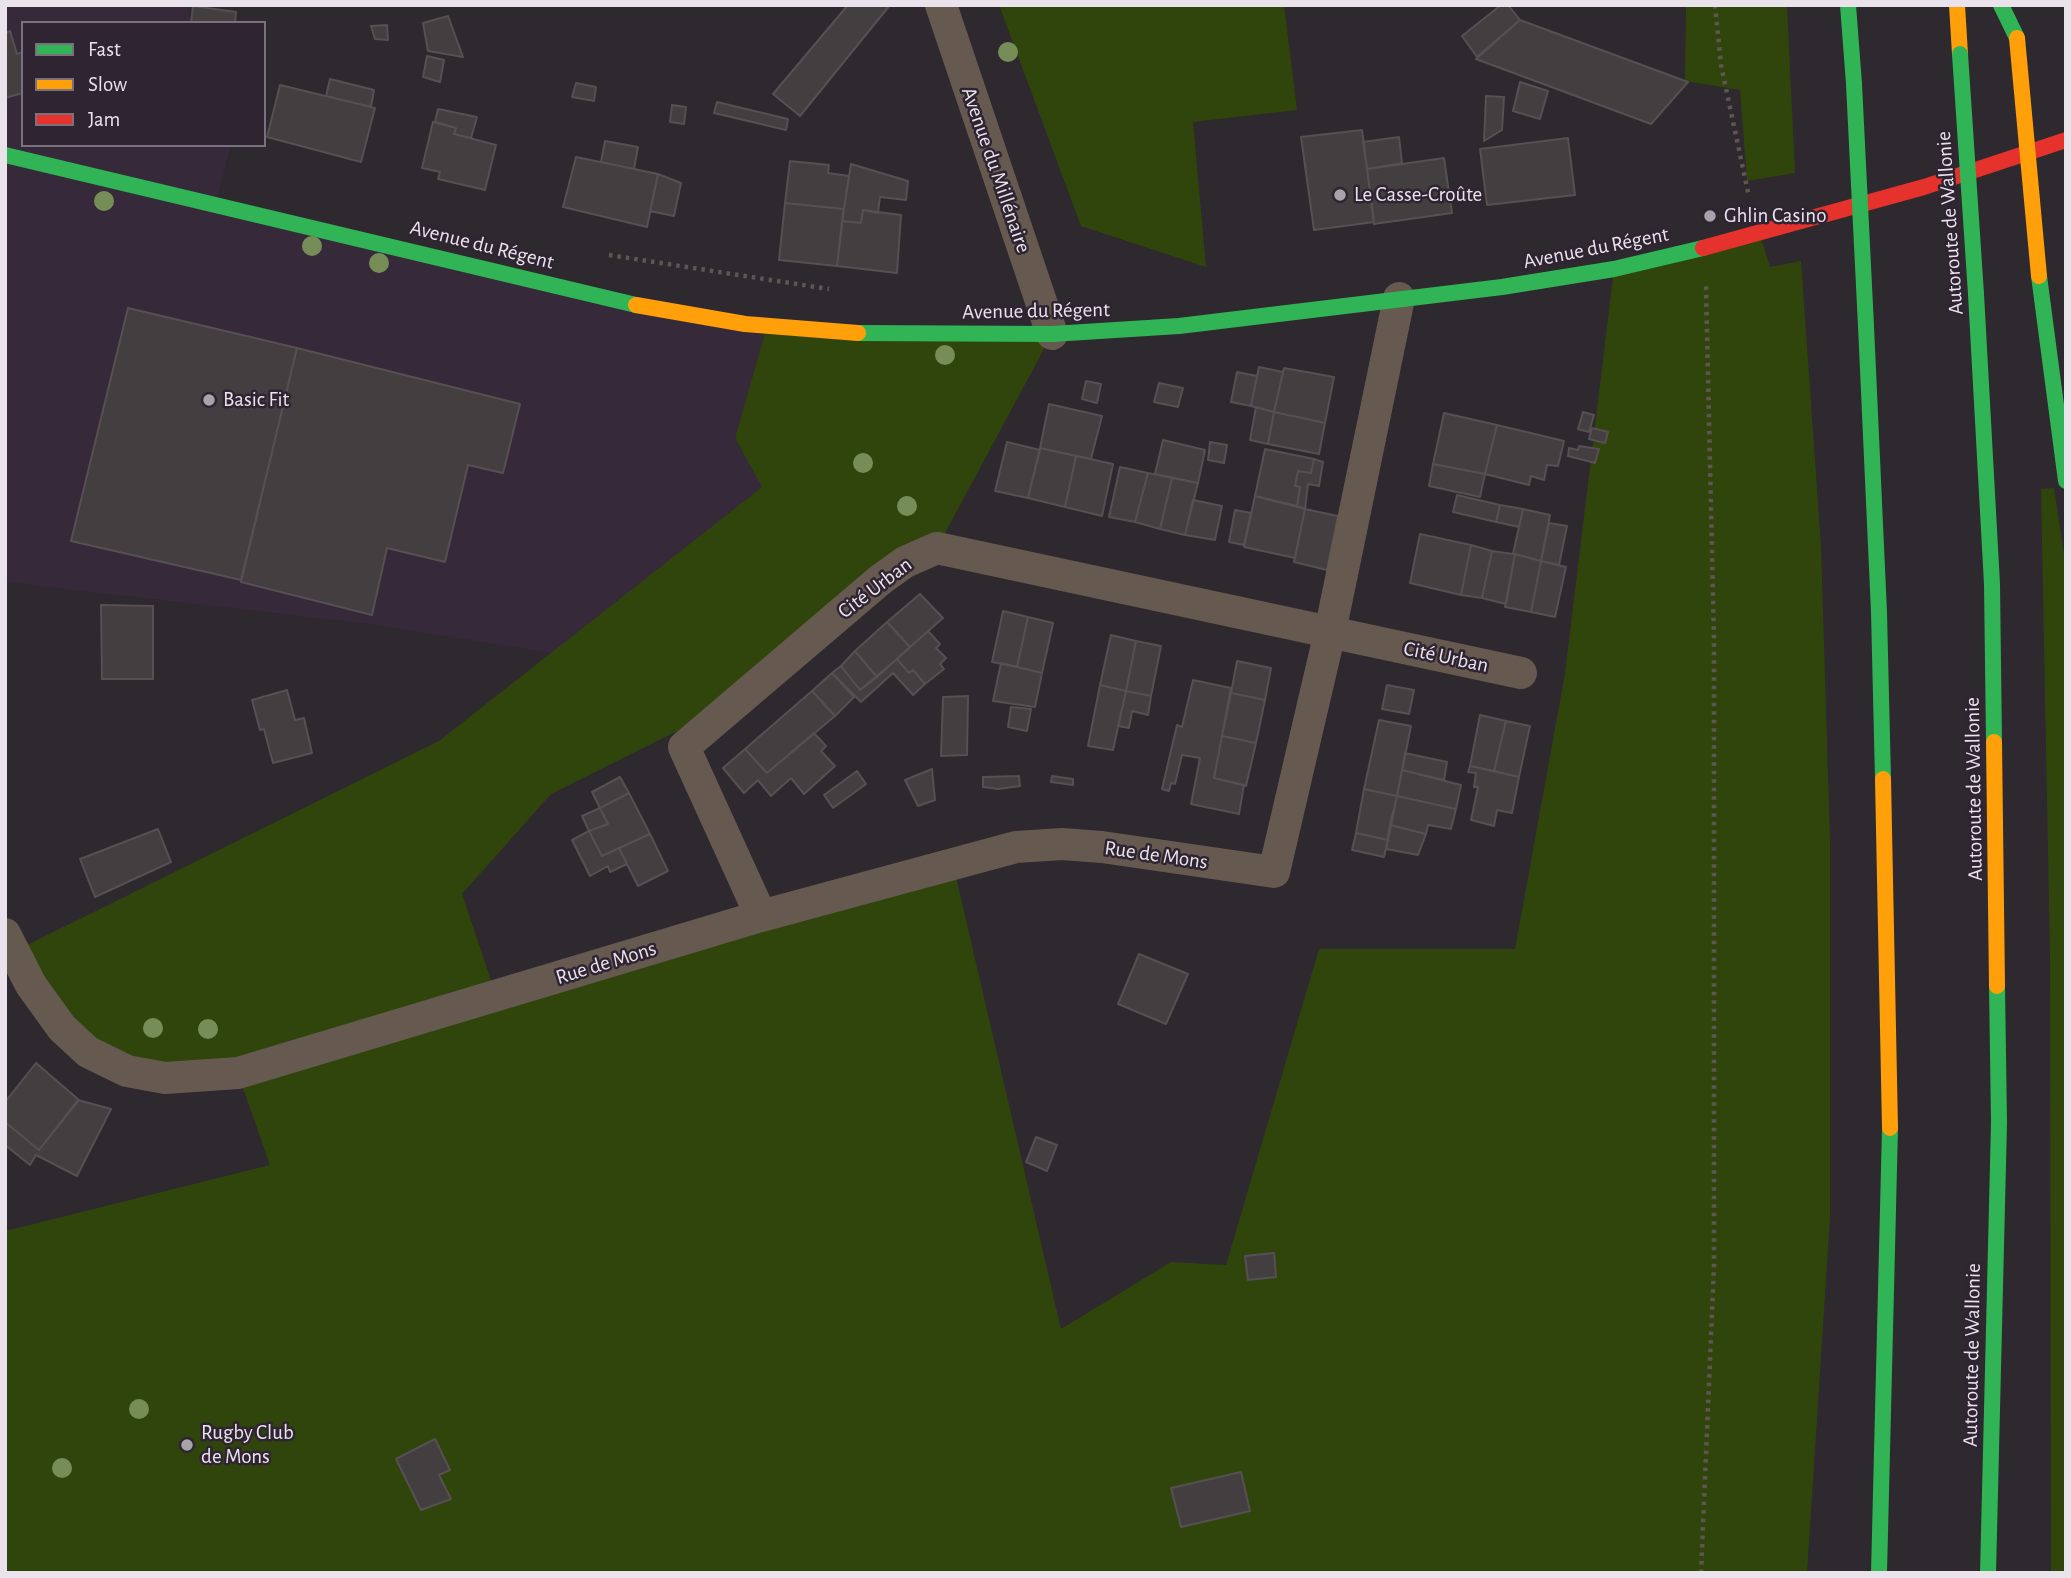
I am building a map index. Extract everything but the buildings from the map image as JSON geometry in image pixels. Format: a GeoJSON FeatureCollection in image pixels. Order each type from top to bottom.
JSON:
{"type":"FeatureCollection","features":[{"type":"Feature","properties":{"kind":"main road"},"geometry":{"type":"LineString","coordinates":[[1848,5],[1879,612],[1890,1118],[1880,1573]]}},
{"type":"Feature","properties":{"kind":"main road","name":"Autoroute de Wallonie"},"geometry":{"type":"LineString","coordinates":[[1957,5],[1992,584],[1999,1123],[1988,1573]]}},
{"type":"Feature","properties":{"kind":"main road"},"geometry":{"type":"LineString","coordinates":[[2001,5],[2017,38],[2039,276],[2066,481]]}},
{"type":"Feature","properties":{"kind":"main road","name":"Avenue du Régent"},"geometry":{"type":"LineString","coordinates":[[5,155],[351,235],[622,302],[745,324],[866,334],[1052,334],[1179,326],[1502,287],[1614,269],[1760,235],[1924,187],[2066,140]]}},
{"type":"Feature","properties":{"kind":"street","name":"Avenue du Millénaire"},"geometry":{"type":"LineString","coordinates":[[941,5],[1052,334]]}},
{"type":"Feature","properties":{"kind":"street"},"geometry":{"type":"LineString","coordinates":[[1330,632],[1399,298]]}},
{"type":"Feature","properties":{"kind":"street","name":"Cité Urban"},"geometry":{"type":"LineString","coordinates":[[761,916],[684,747],[880,580],[905,562],[936,548],[1521,673]]}},
{"type":"Feature","properties":{"kind":"street","name":"Rue de Mons"},"geometry":{"type":"LineString","coordinates":[[5,934],[31,985],[62,1028],[88,1052],[127,1072],[165,1078],[238,1073],[761,916],[1016,847],[1062,844],[1102,846],[1273,872],[1330,632]]}},
{"type":"Feature","properties":{"kind":"path"},"geometry":{"type":"LineString","coordinates":[[1715,5],[1721,65],[1760,235]]}},
{"type":"Feature","properties":{"kind":"path"},"geometry":{"type":"LineString","coordinates":[[1738,198],[1762,192]]}},
{"type":"Feature","properties":{"kind":"path"},"geometry":{"type":"LineString","coordinates":[[596,253],[839,290]]}},
{"type":"Feature","properties":{"kind":"path"},"geometry":{"type":"LineString","coordinates":[[1701,1573],[1714,1266],[1714,640],[1706,277]]}},
{"type":"Feature","properties":{"kind":"shaded area"},"geometry":{"type":"Polygon","coordinates":[[[5,5],[187,5],[191,21],[21,21],[21,147],[230,147],[216,203],[767,326],[735,438],[762,487],[551,653],[371,624],[5,582],[5,5]]]}},
{"type":"Feature","properties":{"kind":"green space"},"geometry":{"type":"Polygon","coordinates":[[[999,5],[1284,5],[1297,110],[1193,122],[1206,267],[1081,226],[999,5]]]}},
{"type":"Feature","properties":{"kind":"green space"},"geometry":{"type":"Polygon","coordinates":[[[1686,5],[1787,5],[1795,173],[1747,181],[1740,90],[1685,81],[1686,5]]]}},
{"type":"Feature","properties":{"kind":"green space"},"geometry":{"type":"Polygon","coordinates":[[[1760,235],[1770,267],[1801,261],[1821,546],[1830,840],[1830,1218],[1807,1573],[5,1573],[5,1231],[270,1165],[238,1074],[88,1052],[13,952],[439,741],[762,487],[735,438],[767,326],[1052,334],[937,548],[684,747],[675,732],[551,794],[462,894],[496,995],[953,864],[1061,1329],[1171,1262],[1226,1265],[1319,949],[1515,949],[1565,673],[1614,269],[1760,235]]]}},
{"type":"Feature","properties":{"kind":"green space"},"geometry":{"type":"Polygon","coordinates":[[[2054,488],[2066,568],[2066,1573],[2051,1573],[2050,956],[2041,489],[2054,488]]]}},
{"type":"Feature","properties":{"kind":"traffic: fast"},"geometry":{"type":"LineString","coordinates":[[1848,5],[1854,84]]}},
{"type":"Feature","properties":{"kind":"traffic: fast"},"geometry":{"type":"LineString","coordinates":[[2001,5],[2017,38]]}},
{"type":"Feature","properties":{"kind":"traffic: fast"},"geometry":{"type":"LineString","coordinates":[[1960,54],[1976,294]]}},
{"type":"Feature","properties":{"kind":"traffic: fast"},"geometry":{"type":"LineString","coordinates":[[1854,84],[1866,326]]}},
{"type":"Feature","properties":{"kind":"traffic: fast"},"geometry":{"type":"LineString","coordinates":[[5,155],[636,305]]}},
{"type":"Feature","properties":{"kind":"traffic: fast"},"geometry":{"type":"LineString","coordinates":[[858,333],[1052,334],[1179,326],[1502,287],[1614,269],[1703,248]]}},
{"type":"Feature","properties":{"kind":"traffic: fast"},"geometry":{"type":"LineString","coordinates":[[2039,276],[2066,481]]}},
{"type":"Feature","properties":{"kind":"traffic: fast"},"geometry":{"type":"LineString","coordinates":[[1976,294],[1992,584],[1994,742]]}},
{"type":"Feature","properties":{"kind":"traffic: fast"},"geometry":{"type":"LineString","coordinates":[[1866,326],[1879,612],[1883,779]]}},
{"type":"Feature","properties":{"kind":"traffic: fast"},"geometry":{"type":"LineString","coordinates":[[1988,1573],[1999,1123],[1997,986]]}},
{"type":"Feature","properties":{"kind":"traffic: fast"},"geometry":{"type":"LineString","coordinates":[[1879,1573],[1890,1128]]}},
{"type":"Feature","properties":{"kind":"traffic: slow"},"geometry":{"type":"LineString","coordinates":[[1957,5],[1960,54]]}},
{"type":"Feature","properties":{"kind":"traffic: slow"},"geometry":{"type":"LineString","coordinates":[[2017,38],[2039,276]]}},
{"type":"Feature","properties":{"kind":"traffic: slow"},"geometry":{"type":"LineString","coordinates":[[636,305],[745,324],[858,333]]}},
{"type":"Feature","properties":{"kind":"traffic: slow"},"geometry":{"type":"LineString","coordinates":[[1994,742],[1997,986]]}},
{"type":"Feature","properties":{"kind":"traffic: slow"},"geometry":{"type":"LineString","coordinates":[[1883,779],[1890,1128]]}},
{"type":"Feature","properties":{"kind":"traffic: jam"},"geometry":{"type":"LineString","coordinates":[[1703,248],[1924,187],[2066,140]]}},
{"type":"Feature","properties":{"kind":"place","name":"Le Casse-Croûte"},"geometry":{"type":"Point","coordinates":[1340,195]}},
{"type":"Feature","properties":{"kind":"place","name":"Ghlin Casino"},"geometry":{"type":"Point","coordinates":[1710,216]}},
{"type":"Feature","properties":{"kind":"place","name":"Basic Fit"},"geometry":{"type":"Point","coordinates":[209,400]}},
{"type":"Feature","properties":{"kind":"place","name":"Rugby Club de Mons"},"geometry":{"type":"Point","coordinates":[187,1445]}}]}
